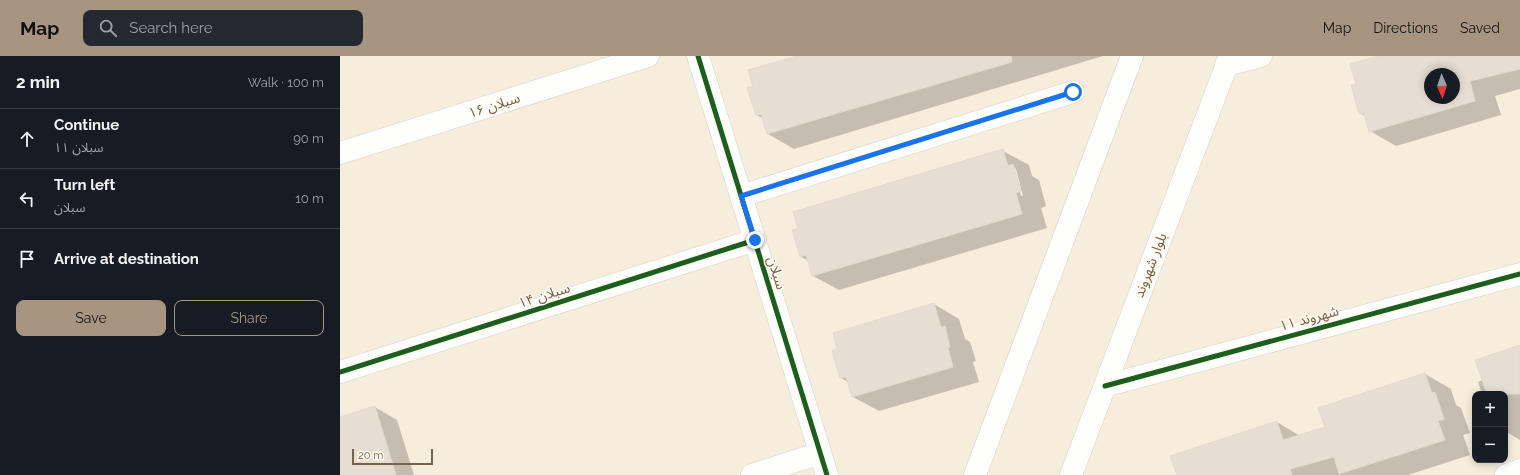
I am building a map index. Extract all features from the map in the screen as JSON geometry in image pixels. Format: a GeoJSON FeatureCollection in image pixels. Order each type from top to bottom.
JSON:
{"type":"FeatureCollection","features":[{"type":"Feature","properties":{"kind":"street","name":"سبلان ۱۶"},"geometry":{"type":"LineString","coordinates":[[340,153],[648,56]]}},
{"type":"Feature","properties":{"kind":"street","name":"سبلان"},"geometry":{"type":"LineString","coordinates":[[698,56],[827,475]]}},
{"type":"Feature","properties":{"kind":"street"},"geometry":{"type":"LineString","coordinates":[[975,475],[1132,56]]}},
{"type":"Feature","properties":{"kind":"street"},"geometry":{"type":"LineString","coordinates":[[1225,64],[1262,56]]}},
{"type":"Feature","properties":{"kind":"street","name":"بلوار شهروند"},"geometry":{"type":"LineString","coordinates":[[1071,475],[1225,64]]}},
{"type":"Feature","properties":{"kind":"street"},"geometry":{"type":"LineString","coordinates":[[741,196],[1073,92]]}},
{"type":"Feature","properties":{"kind":"street","name":"سبلان ۱۴"},"geometry":{"type":"LineString","coordinates":[[340,372],[755,240]]}},
{"type":"Feature","properties":{"kind":"street","name":"شهروند ۱۱"},"geometry":{"type":"LineString","coordinates":[[1105,386],[1520,274]]}},
{"type":"Feature","properties":{"kind":"street"},"geometry":{"type":"LineString","coordinates":[[752,475],[820,453]]}},
{"type":"Feature","properties":{"kind":"street"},"geometry":{"type":"LineString","coordinates":[[1506,475],[1520,470]]}},
{"type":"Feature","properties":{"kind":"shaded area"},"geometry":{"type":"Polygon","coordinates":[[[340,56],[1520,56],[1520,475],[340,475],[340,56]]]}},
{"type":"Feature","properties":{"kind":"building"},"geometry":{"type":"Polygon","coordinates":[[[797,56],[1011,56],[1012,62],[767,134],[761,114],[756,115],[747,88],[753,86],[748,70],[797,56]]]}},
{"type":"Feature","properties":{"kind":"building"},"geometry":{"type":"Polygon","coordinates":[[[1378,56],[1520,56],[1520,69],[1470,81],[1475,101],[1369,132],[1364,113],[1359,114],[1351,85],[1356,84],[1350,64],[1378,56]]]}},
{"type":"Feature","properties":{"kind":"building"},"geometry":{"type":"Polygon","coordinates":[[[1003,149],[1008,166],[1013,164],[1021,191],[1016,193],[1022,214],[812,276],[806,255],[800,257],[792,230],[798,228],[793,212],[1003,149]]]}},
{"type":"Feature","properties":{"kind":"building"},"geometry":{"type":"Polygon","coordinates":[[[934,303],[941,327],[945,326],[950,347],[948,348],[953,367],[852,397],[846,377],[840,378],[832,351],[837,349],[833,333],[934,303]]]}},
{"type":"Feature","properties":{"kind":"building"},"geometry":{"type":"Polygon","coordinates":[[[1520,345],[1520,394],[1508,394],[1508,391],[1486,391],[1475,360],[1520,345]]]}},
{"type":"Feature","properties":{"kind":"building"},"geometry":{"type":"Polygon","coordinates":[[[1425,373],[1432,393],[1435,392],[1444,419],[1438,421],[1445,440],[1339,474],[1334,457],[1290,469],[1292,475],[1177,475],[1170,456],[1277,421],[1283,440],[1325,427],[1318,408],[1425,373]]]}},
{"type":"Feature","properties":{"kind":"building"},"geometry":{"type":"Polygon","coordinates":[[[375,406],[396,475],[340,475],[340,417],[375,406]]]}},
{"type":"Feature","properties":{"kind":"cycle path"},"geometry":{"type":"LineString","coordinates":[[698,56],[827,475]]}},
{"type":"Feature","properties":{"kind":"cycle path"},"geometry":{"type":"LineString","coordinates":[[340,372],[755,240]]}},
{"type":"Feature","properties":{"kind":"cycle path"},"geometry":{"type":"LineString","coordinates":[[1105,386],[1520,274]]}},
{"type":"Feature","properties":{"kind":"route"},"geometry":{"type":"LineString","coordinates":[[755,240],[741,196],[1073,92]]}}]}
